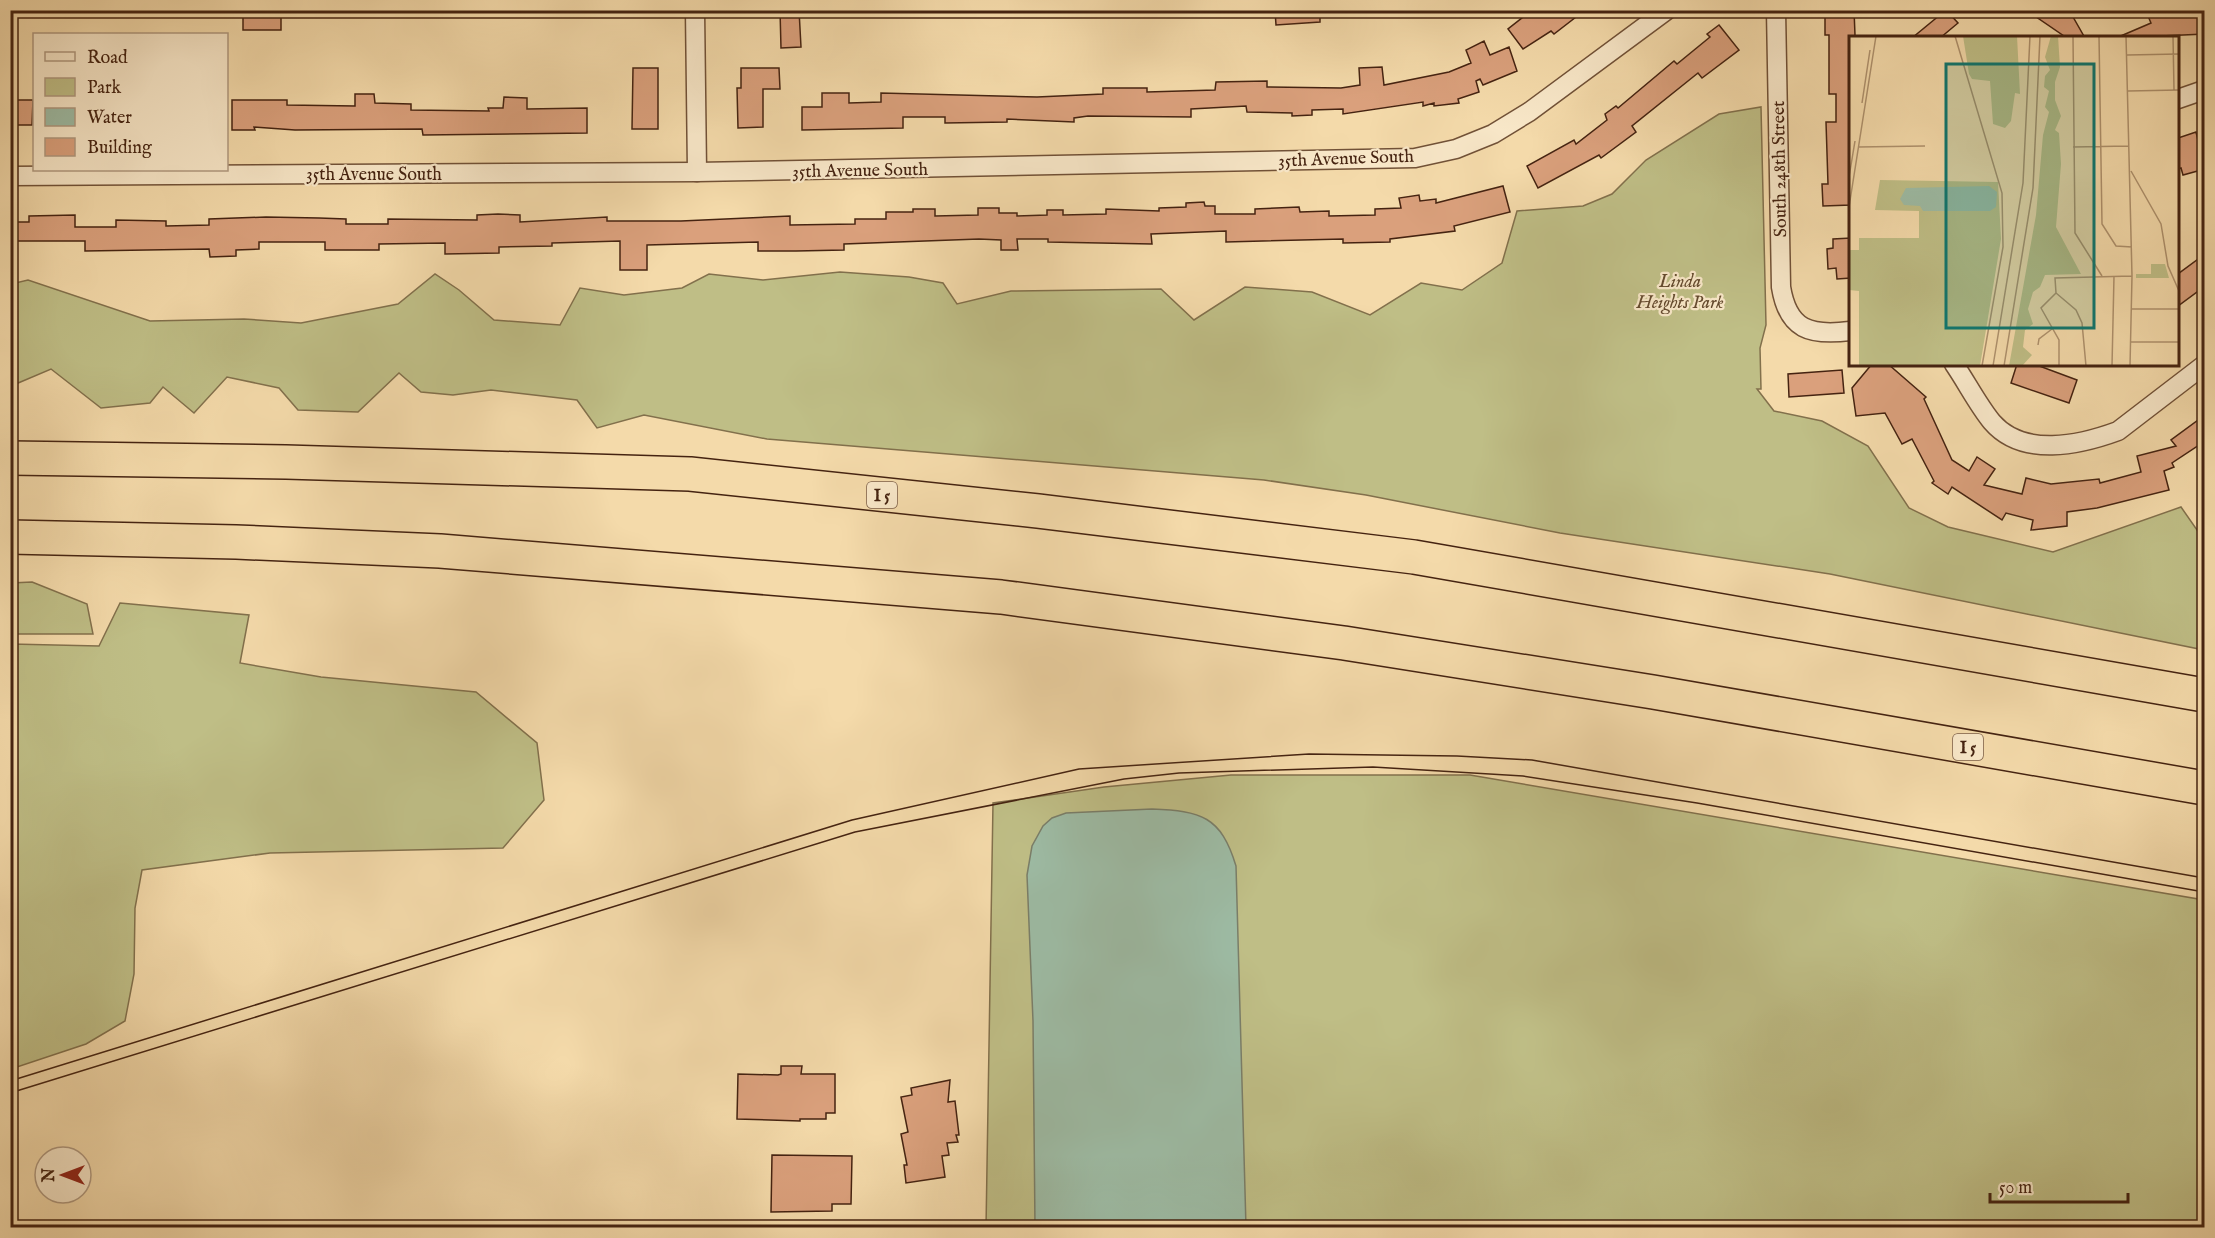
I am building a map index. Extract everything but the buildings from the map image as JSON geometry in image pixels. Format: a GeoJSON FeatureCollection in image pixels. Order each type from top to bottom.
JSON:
{"type":"FeatureCollection","features":[{"type":"Feature","properties":{"kind":"highway","name":"I 5"},"geometry":{"type":"LineString","coordinates":[[10,458],[227,461],[690,474],[1038,511],[1414,557],[2205,695]]}},
{"type":"Feature","properties":{"kind":"highway","name":"I 5"},"geometry":{"type":"LineString","coordinates":[[10,537],[236,542],[440,551],[1001,597],[1344,643],[1653,692],[2205,788]]}},
{"type":"Feature","properties":{"kind":"street"},"geometry":{"type":"LineString","coordinates":[[695,10],[697,172]]}},
{"type":"Feature","properties":{"kind":"street","name":"35th Avenue South"},"geometry":{"type":"LineString","coordinates":[[10,176],[697,172],[1415,158],[1456,149],[1493,134],[1529,112],[1667,10]]}},
{"type":"Feature","properties":{"kind":"street","name":"South 248th Street"},"geometry":{"type":"LineString","coordinates":[[1776,10],[1780,287],[1787,313],[1796,324],[1812,331],[1832,334],[1849,331]]}},
{"type":"Feature","properties":{"kind":"street"},"geometry":{"type":"LineString","coordinates":[[2179,99],[2205,90]]}},
{"type":"Feature","properties":{"kind":"street"},"geometry":{"type":"LineString","coordinates":[[1955,366],[1992,422],[2004,433],[2019,440],[2051,446],[2118,431],[2205,365]]}},
{"type":"Feature","properties":{"kind":"green space","name":"Linda Heights Park"},"geometry":{"type":"Polygon","coordinates":[[[1761,107],[1766,325],[1760,348],[1761,389],[1757,389],[1774,411],[1822,421],[1868,446],[1909,508],[1948,527],[2053,552],[2181,507],[2204,540],[2204,650],[1830,574],[1560,533],[1366,495],[1264,480],[767,439],[644,415],[597,428],[577,400],[491,390],[453,395],[421,392],[399,373],[358,412],[298,410],[279,388],[227,377],[194,413],[163,387],[150,403],[101,408],[51,369],[11,386],[11,284],[28,280],[150,321],[244,319],[301,323],[398,304],[435,274],[459,290],[494,320],[560,325],[580,288],[624,295],[682,288],[709,274],[763,280],[840,272],[909,277],[943,283],[957,304],[1011,291],[1161,289],[1194,320],[1245,287],[1312,292],[1370,315],[1421,283],[1462,290],[1502,263],[1517,211],[1583,206],[1612,194],[1646,160],[1719,114],[1761,107]]]}},
{"type":"Feature","properties":{"kind":"green space"},"geometry":{"type":"Polygon","coordinates":[[[32,582],[87,604],[93,634],[11,634],[11,583],[32,582]]]}},
{"type":"Feature","properties":{"kind":"green space"},"geometry":{"type":"Polygon","coordinates":[[[120,603],[249,615],[240,663],[321,677],[476,692],[537,743],[544,800],[503,848],[270,853],[142,870],[135,908],[134,974],[125,1021],[86,1044],[11,1069],[11,644],[99,646],[120,603]]]}},
{"type":"Feature","properties":{"kind":"green space"},"geometry":{"type":"Polygon","coordinates":[[[1231,775],[1470,775],[2204,900],[2204,1227],[986,1228],[993,803],[1104,787],[1231,775]]]}},
{"type":"Feature","properties":{"kind":"water"},"geometry":{"type":"Polygon","coordinates":[[[1152,809],[1184,812],[1207,820],[1223,836],[1236,866],[1246,1227],[1035,1227],[1033,1021],[1027,875],[1032,846],[1043,826],[1052,818],[1066,813],[1152,809]]]}},
{"type":"Feature","properties":{"kind":"tram line"},"geometry":{"type":"LineString","coordinates":[[10,1081],[852,820],[1079,769],[1309,754],[1457,756],[1532,760],[2204,878]]}},
{"type":"Feature","properties":{"kind":"tram line"},"geometry":{"type":"LineString","coordinates":[[10,1093],[855,832],[1124,779],[1179,773],[1373,767],[1523,776],[1697,803],[2204,892]]}}]}
